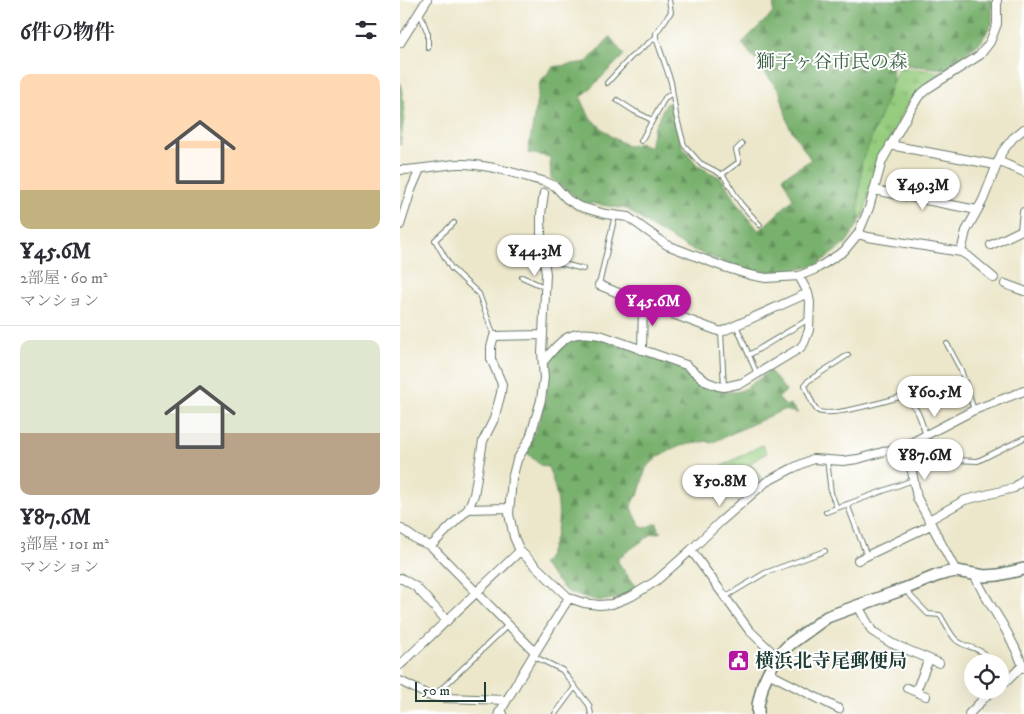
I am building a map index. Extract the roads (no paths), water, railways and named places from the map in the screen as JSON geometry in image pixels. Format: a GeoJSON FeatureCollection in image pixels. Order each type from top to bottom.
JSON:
{"type":"FeatureCollection","features":[{"type":"Feature","properties":{"kind":"main road"},"geometry":{"type":"LineString","coordinates":[[758,714],[760,696],[768,673],[777,657],[790,644],[821,621],[936,576],[956,571],[985,576],[998,575],[1024,569]]}},
{"type":"Feature","properties":{"kind":"street"},"geometry":{"type":"LineString","coordinates":[[400,43],[427,0]]}},
{"type":"Feature","properties":{"kind":"street"},"geometry":{"type":"LineString","coordinates":[[400,170],[459,164],[478,165],[546,182],[555,186],[578,206],[605,214],[628,217],[667,245],[724,267],[766,278],[799,276],[816,269],[844,251],[858,234],[869,208],[882,161],[909,112],[919,96],[980,55],[990,42],[997,24],[997,0]]}},
{"type":"Feature","properties":{"kind":"street"},"geometry":{"type":"LineString","coordinates":[[961,252],[966,231],[983,200],[1002,152],[1013,138],[1024,130]]}},
{"type":"Feature","properties":{"kind":"street"},"geometry":{"type":"LineString","coordinates":[[890,145],[997,163],[1024,172]]}},
{"type":"Feature","properties":{"kind":"street"},"geometry":{"type":"LineString","coordinates":[[400,225],[420,169]]}},
{"type":"Feature","properties":{"kind":"street"},"geometry":{"type":"LineString","coordinates":[[874,190],[977,210]]}},
{"type":"Feature","properties":{"kind":"street"},"geometry":{"type":"LineString","coordinates":[[544,193],[541,214],[541,240],[546,274],[542,353],[544,378],[541,400],[530,438],[517,460],[512,479],[509,508],[512,529],[520,551],[569,598],[592,604],[612,604],[632,596],[656,581],[766,482],[793,468],[813,459],[858,460],[907,445],[974,410],[1024,390]]}},
{"type":"Feature","properties":{"kind":"street"},"geometry":{"type":"LineString","coordinates":[[991,245],[1022,230],[1024,212]]}},
{"type":"Feature","properties":{"kind":"street"},"geometry":{"type":"LineString","coordinates":[[858,234],[961,252],[994,278]]}},
{"type":"Feature","properties":{"kind":"street"},"geometry":{"type":"LineString","coordinates":[[543,362],[555,346],[566,337],[573,334],[588,333],[600,335],[686,365],[707,382],[718,386],[724,387],[742,383],[800,348],[804,343],[809,330],[810,302],[808,293],[799,276]]}},
{"type":"Feature","properties":{"kind":"street"},"geometry":{"type":"LineString","coordinates":[[1005,284],[1024,291]]}},
{"type":"Feature","properties":{"kind":"street"},"geometry":{"type":"LineString","coordinates":[[599,285],[721,332],[808,293]]}},
{"type":"Feature","properties":{"kind":"street"},"geometry":{"type":"LineString","coordinates":[[642,350],[643,303]]}},
{"type":"Feature","properties":{"kind":"street"},"geometry":{"type":"LineString","coordinates":[[431,546],[468,509],[474,495],[483,441],[494,419],[502,393],[502,384],[491,359],[491,347],[494,336],[543,335]]}},
{"type":"Feature","properties":{"kind":"street"},"geometry":{"type":"LineString","coordinates":[[907,445],[917,498],[956,571]]}},
{"type":"Feature","properties":{"kind":"street"},"geometry":{"type":"LineString","coordinates":[[858,560],[930,523],[965,500],[1014,488],[1024,479]]}},
{"type":"Feature","properties":{"kind":"street"},"geometry":{"type":"LineString","coordinates":[[468,509],[509,508]]}},
{"type":"Feature","properties":{"kind":"street"},"geometry":{"type":"LineString","coordinates":[[400,528],[417,540],[431,546],[534,654]]}},
{"type":"Feature","properties":{"kind":"street"},"geometry":{"type":"LineString","coordinates":[[691,550],[749,630],[777,657]]}},
{"type":"Feature","properties":{"kind":"street"},"geometry":{"type":"LineString","coordinates":[[400,665],[520,551]]}},
{"type":"Feature","properties":{"kind":"street"},"geometry":{"type":"LineString","coordinates":[[974,574],[1023,667],[1009,679]]}},
{"type":"Feature","properties":{"kind":"street"},"geometry":{"type":"LineString","coordinates":[[400,579],[416,588],[447,621]]}},
{"type":"Feature","properties":{"kind":"street"},"geometry":{"type":"LineString","coordinates":[[500,714],[506,700],[569,598]]}},
{"type":"Feature","properties":{"kind":"street"},"geometry":{"type":"LineString","coordinates":[[858,606],[872,631],[891,643],[939,663]]}},
{"type":"Feature","properties":{"kind":"street"},"geometry":{"type":"LineString","coordinates":[[916,691],[929,659]]}},
{"type":"Feature","properties":{"kind":"street"},"geometry":{"type":"LineString","coordinates":[[768,673],[839,709]]}},
{"type":"Feature","properties":{"kind":"street"},"geometry":{"type":"LineString","coordinates":[[400,681],[430,696],[506,700]]}},
{"type":"Feature","properties":{"kind":"street"},"geometry":{"type":"LineString","coordinates":[[907,688],[926,696]]}},
{"type":"Feature","properties":{"kind":"street"},"geometry":{"type":"LineString","coordinates":[[970,714],[984,699]]}},
{"type":"Feature","properties":{"kind":"lane"},"geometry":{"type":"LineString","coordinates":[[606,83],[631,57],[656,36],[656,33],[671,12],[669,0]]}},
{"type":"Feature","properties":{"kind":"lane"},"geometry":{"type":"LineString","coordinates":[[420,13],[428,34],[428,48]]}},
{"type":"Feature","properties":{"kind":"lane"},"geometry":{"type":"LineString","coordinates":[[656,36],[671,82],[676,115],[684,145],[700,163],[721,175],[740,204],[760,225]]}},
{"type":"Feature","properties":{"kind":"lane"},"geometry":{"type":"LineString","coordinates":[[641,141],[665,98],[672,94]]}},
{"type":"Feature","properties":{"kind":"lane"},"geometry":{"type":"LineString","coordinates":[[617,100],[652,120]]}},
{"type":"Feature","properties":{"kind":"lane"},"geometry":{"type":"LineString","coordinates":[[721,175],[738,162],[736,150],[742,144]]}},
{"type":"Feature","properties":{"kind":"lane"},"geometry":{"type":"LineString","coordinates":[[544,193],[546,182]]}},
{"type":"Feature","properties":{"kind":"lane"},"geometry":{"type":"LineString","coordinates":[[599,285],[615,215]]}},
{"type":"Feature","properties":{"kind":"lane"},"geometry":{"type":"LineString","coordinates":[[454,223],[434,240],[451,268],[479,294],[494,336]]}},
{"type":"Feature","properties":{"kind":"lane"},"geometry":{"type":"LineString","coordinates":[[544,259],[583,269]]}},
{"type":"Feature","properties":{"kind":"lane"},"geometry":{"type":"LineString","coordinates":[[522,277],[546,288]]}},
{"type":"Feature","properties":{"kind":"lane"},"geometry":{"type":"LineString","coordinates":[[749,355],[809,319]]}},
{"type":"Feature","properties":{"kind":"lane"},"geometry":{"type":"LineString","coordinates":[[736,325],[757,374]]}},
{"type":"Feature","properties":{"kind":"lane"},"geometry":{"type":"LineString","coordinates":[[721,332],[724,387]]}},
{"type":"Feature","properties":{"kind":"lane"},"geometry":{"type":"LineString","coordinates":[[948,344],[961,370],[974,410]]}},
{"type":"Feature","properties":{"kind":"lane"},"geometry":{"type":"LineString","coordinates":[[848,355],[808,381],[805,385],[816,410],[822,413],[837,412],[900,397],[909,401],[917,410],[926,436]]}},
{"type":"Feature","properties":{"kind":"lane"},"geometry":{"type":"LineString","coordinates":[[909,461],[930,459],[978,462],[1024,438]]}},
{"type":"Feature","properties":{"kind":"lane"},"geometry":{"type":"LineString","coordinates":[[827,460],[831,493],[837,508]]}},
{"type":"Feature","properties":{"kind":"lane"},"geometry":{"type":"LineString","coordinates":[[826,512],[913,480]]}},
{"type":"Feature","properties":{"kind":"lane"},"geometry":{"type":"LineString","coordinates":[[847,504],[867,556]]}},
{"type":"Feature","properties":{"kind":"lane"},"geometry":{"type":"LineString","coordinates":[[725,597],[765,573],[825,551]]}},
{"type":"Feature","properties":{"kind":"lane"},"geometry":{"type":"LineString","coordinates":[[904,589],[928,614],[940,615],[956,640],[984,654]]}},
{"type":"Feature","properties":{"kind":"lane"},"geometry":{"type":"LineString","coordinates":[[433,696],[508,625]]}},
{"type":"Feature","properties":{"kind":"lane"},"geometry":{"type":"LineString","coordinates":[[534,654],[562,670],[589,705],[591,714]]}},
{"type":"Feature","properties":{"kind":"lane"},"geometry":{"type":"LineString","coordinates":[[555,714],[575,687]]}},
{"type":"Feature","properties":{"kind":"place","name":"横浜北寺尾郵便局"},"geometry":{"type":"Point","coordinates":[739,660]}},
{"type":"Feature","properties":{"kind":"park label","name":"獅子ヶ谷市民の森"},"geometry":{"type":"Point","coordinates":[832,61]}}]}
